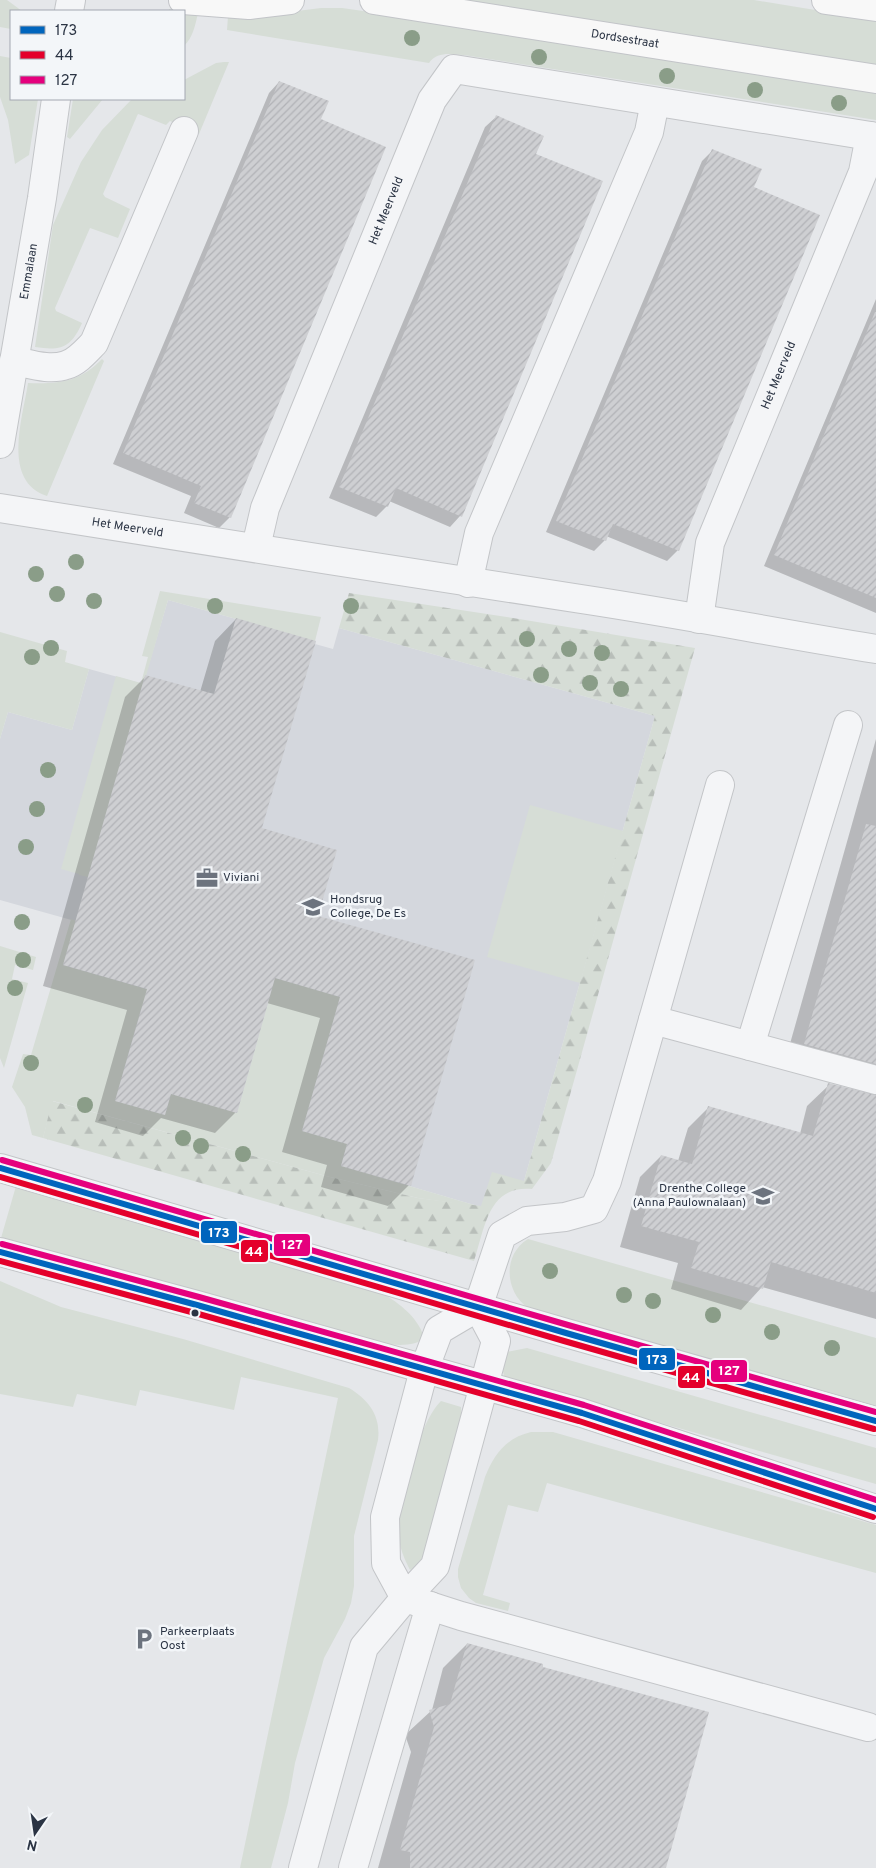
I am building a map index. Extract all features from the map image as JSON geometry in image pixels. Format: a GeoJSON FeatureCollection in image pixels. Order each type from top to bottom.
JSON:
{"type":"FeatureCollection","features":[{"type":"Feature","properties":{"kind":"main road"},"geometry":{"type":"LineString","coordinates":[[183,0],[249,4],[290,0]]}},
{"type":"Feature","properties":{"kind":"main road","name":"Dordsestraat"},"geometry":{"type":"LineString","coordinates":[[374,0],[876,79]]}},
{"type":"Feature","properties":{"kind":"main road"},"geometry":{"type":"LineString","coordinates":[[826,0],[876,7]]}},
{"type":"Feature","properties":{"kind":"street","name":"Het Meerveld"},"geometry":{"type":"LineString","coordinates":[[256,547],[265,508],[432,100],[454,69],[873,136],[863,172],[710,543],[699,619]]}},
{"type":"Feature","properties":{"kind":"street","name":"Emmalaan"},"geometry":{"type":"LineString","coordinates":[[0,444],[42,198],[56,100]]}},
{"type":"Feature","properties":{"kind":"street"},"geometry":{"type":"LineString","coordinates":[[468,583],[479,533],[649,132],[655,102]]}},
{"type":"Feature","properties":{"kind":"street"},"geometry":{"type":"LineString","coordinates":[[14,361],[46,367],[65,366],[94,343],[184,131]]}},
{"type":"Feature","properties":{"kind":"street","name":"Het Meerveld"},"geometry":{"type":"LineString","coordinates":[[0,508],[256,547],[468,583],[582,599],[876,648]]}},
{"type":"Feature","properties":{"kind":"street"},"geometry":{"type":"LineString","coordinates":[[750,1046],[848,725]]}},
{"type":"Feature","properties":{"kind":"street"},"geometry":{"type":"LineString","coordinates":[[720,785],[606,1180],[594,1209],[565,1217],[527,1221],[502,1235],[478,1307],[439,1330],[424,1370],[385,1517],[386,1564],[417,1602],[868,1727]]}},
{"type":"Feature","properties":{"kind":"street"},"geometry":{"type":"LineString","coordinates":[[653,1020],[876,1080]]}},
{"type":"Feature","properties":{"kind":"street"},"geometry":{"type":"LineString","coordinates":[[0,1168],[876,1421]]}},
{"type":"Feature","properties":{"kind":"street"},"geometry":{"type":"LineString","coordinates":[[0,1252],[582,1413],[876,1509]]}},
{"type":"Feature","properties":{"kind":"street"},"geometry":{"type":"LineString","coordinates":[[353,1868],[417,1602],[435,1566],[496,1341],[478,1307]]}},
{"type":"Feature","properties":{"kind":"street"},"geometry":{"type":"LineString","coordinates":[[303,1868],[364,1646],[417,1602]]}},
{"type":"Feature","properties":{"kind":"shaded area","name":"Hondsrug College, De Es"},"geometry":{"type":"Polygon","coordinates":[[[168,600],[316,641],[315,644],[333,649],[339,628],[655,716],[524,1181],[481,1207],[341,1166],[347,1144],[302,1131],[340,997],[237,1113],[172,1094],[165,1115],[115,1101],[141,1009],[63,965],[75,921],[0,900],[0,739],[8,712],[72,730],[89,669],[143,684],[168,600]]]}},
{"type":"Feature","properties":{"kind":"green space"},"geometry":{"type":"Polygon","coordinates":[[[0,0],[7,0],[21,10],[10,10],[10,29],[0,27],[0,0]]]}},
{"type":"Feature","properties":{"kind":"green space"},"geometry":{"type":"Polygon","coordinates":[[[437,0],[754,0],[876,20],[876,68],[437,0]]]}},
{"type":"Feature","properties":{"kind":"green space"},"geometry":{"type":"Polygon","coordinates":[[[321,8],[342,8],[370,12],[876,92],[876,120],[464,55],[440,55],[429,63],[227,30],[228,16],[273,14],[321,8]]]}},
{"type":"Feature","properties":{"kind":"green space"},"geometry":{"type":"Polygon","coordinates":[[[185,11],[198,13],[195,27],[185,45],[185,11]]]}},
{"type":"Feature","properties":{"kind":"green space"},"geometry":{"type":"Polygon","coordinates":[[[0,56],[10,58],[10,100],[38,100],[29,155],[15,164],[8,120],[0,97],[0,56]]]}},
{"type":"Feature","properties":{"kind":"green space"},"geometry":{"type":"Polygon","coordinates":[[[229,62],[199,134],[170,121],[166,125],[138,114],[103,194],[105,197],[130,209],[118,238],[90,228],[55,308],[56,311],[82,323],[74,338],[64,346],[58,348],[35,347],[53,225],[81,162],[102,130],[131,100],[185,100],[185,79],[216,63],[229,62]]]}},
{"type":"Feature","properties":{"kind":"green space"},"geometry":{"type":"Polygon","coordinates":[[[73,100],[102,100],[70,139],[67,137],[73,100]]]}},
{"type":"Feature","properties":{"kind":"green space"},"geometry":{"type":"Polygon","coordinates":[[[102,359],[104,361],[47,496],[33,488],[24,477],[19,463],[18,447],[28,383],[50,383],[68,380],[86,373],[102,359]]]}},
{"type":"Feature","properties":{"kind":"green space"},"geometry":{"type":"Polygon","coordinates":[[[160,591],[321,617],[315,641],[168,600],[88,877],[79,875],[61,869],[116,676],[141,683],[148,657],[142,656],[160,591]]]}},
{"type":"Feature","properties":{"kind":"green space"},"geometry":{"type":"Polygon","coordinates":[[[349,593],[695,648],[551,1163],[532,1189],[517,1190],[506,1194],[497,1201],[486,1223],[474,1261],[43,1138],[52,1101],[326,1176],[418,1198],[481,1206],[492,1172],[524,1181],[655,716],[339,628],[349,593]]]}},
{"type":"Feature","properties":{"kind":"green space"},"geometry":{"type":"Polygon","coordinates":[[[0,632],[67,651],[65,662],[89,669],[72,730],[8,712],[0,739],[0,632]]]}},
{"type":"Feature","properties":{"kind":"green space"},"geometry":{"type":"Polygon","coordinates":[[[530,805],[623,831],[580,983],[487,957],[530,805]]]}},
{"type":"Feature","properties":{"kind":"green space"},"geometry":{"type":"Polygon","coordinates":[[[71,919],[76,921],[63,965],[153,991],[141,1009],[115,1101],[165,1115],[171,1094],[237,1113],[275,978],[340,997],[302,1131],[347,1144],[341,1166],[481,1207],[418,1198],[326,1176],[53,1101],[43,1138],[32,1135],[25,1107],[12,1087],[23,1054],[31,1055],[71,919]]]}},
{"type":"Feature","properties":{"kind":"green space"},"geometry":{"type":"Polygon","coordinates":[[[0,946],[36,957],[33,970],[15,965],[12,979],[28,983],[4,1068],[0,1058],[0,946]]]}},
{"type":"Feature","properties":{"kind":"green space"},"geometry":{"type":"Polygon","coordinates":[[[16,1186],[377,1290],[411,1315],[424,1337],[420,1341],[408,1344],[374,1343],[1,1238],[16,1186]]]}},
{"type":"Feature","properties":{"kind":"green space"},"geometry":{"type":"Polygon","coordinates":[[[528,1239],[876,1338],[876,1408],[528,1308],[515,1293],[510,1274],[514,1254],[528,1239]]]}},
{"type":"Feature","properties":{"kind":"green space"},"geometry":{"type":"Polygon","coordinates":[[[0,1281],[61,1307],[183,1339],[349,1388],[368,1403],[375,1416],[378,1423],[378,1440],[354,1536],[354,1586],[351,1603],[345,1619],[324,1658],[295,1763],[288,1803],[271,1868],[240,1868],[338,1398],[241,1377],[234,1410],[140,1390],[136,1406],[77,1394],[73,1407],[0,1394],[0,1281]]]}},
{"type":"Feature","properties":{"kind":"green space"},"geometry":{"type":"Polygon","coordinates":[[[527,1348],[876,1448],[876,1484],[505,1379],[499,1357],[501,1353],[527,1348]]]}},
{"type":"Feature","properties":{"kind":"green space"},"geometry":{"type":"Polygon","coordinates":[[[441,1401],[461,1407],[462,1431],[425,1555],[410,1570],[402,1552],[399,1539],[402,1503],[411,1463],[418,1444],[433,1411],[441,1401]]]}},
{"type":"Feature","properties":{"kind":"green space"},"geometry":{"type":"Polygon","coordinates":[[[531,1432],[553,1432],[876,1525],[876,1573],[547,1483],[538,1512],[508,1505],[483,1595],[510,1603],[508,1611],[476,1603],[461,1588],[458,1569],[485,1477],[492,1461],[502,1448],[515,1438],[531,1432]]]}},
{"type":"Feature","properties":{"kind":"building"},"geometry":{"type":"Polygon","coordinates":[[[279,81],[329,101],[321,119],[386,147],[231,518],[194,503],[201,486],[123,453],[279,81]]]}},
{"type":"Feature","properties":{"kind":"building"},"geometry":{"type":"Polygon","coordinates":[[[496,115],[544,136],[536,154],[603,181],[462,517],[396,488],[388,507],[339,487],[496,115]]]}},
{"type":"Feature","properties":{"kind":"building"},"geometry":{"type":"Polygon","coordinates":[[[712,149],[762,169],[754,187],[820,215],[679,551],[613,524],[606,541],[556,521],[712,149]]]}},
{"type":"Feature","properties":{"kind":"building"},"geometry":{"type":"Polygon","coordinates":[[[876,312],[876,598],[774,555],[876,312]]]}},
{"type":"Feature","properties":{"kind":"building"},"geometry":{"type":"Polygon","coordinates":[[[236,618],[316,641],[262,828],[337,850],[318,916],[475,960],[411,1186],[341,1166],[347,1144],[302,1131],[340,997],[275,978],[237,1113],[171,1094],[165,1115],[115,1101],[147,989],[63,965],[145,675],[214,694],[236,618]]]}},
{"type":"Feature","properties":{"kind":"building"},"geometry":{"type":"Polygon","coordinates":[[[866,824],[876,826],[876,1064],[804,1044],[866,824]]]}},
{"type":"Feature","properties":{"kind":"building","name":"Drenthe College (Anna Paulownalaan)"},"geometry":{"type":"Polygon","coordinates":[[[828,1083],[876,1095],[876,1293],[771,1262],[763,1289],[691,1268],[699,1242],[641,1226],[661,1155],[692,1164],[708,1106],[813,1136],[828,1083]]]}},
{"type":"Feature","properties":{"kind":"building"},"geometry":{"type":"Polygon","coordinates":[[[467,1643],[543,1664],[543,1667],[709,1712],[666,1868],[410,1868],[410,1852],[400,1850],[434,1727],[429,1710],[450,1704],[467,1643]]]}},
{"type":"Feature","properties":{"kind":"transit line","name":"127"},"geometry":{"type":"LineString","coordinates":[[2,1160],[568,1325],[876,1412]]}},
{"type":"Feature","properties":{"kind":"transit line","name":"173"},"geometry":{"type":"LineString","coordinates":[[0,1168],[876,1421]]}},
{"type":"Feature","properties":{"kind":"transit line","name":"44"},"geometry":{"type":"LineString","coordinates":[[0,1177],[874,1429]]}},
{"type":"Feature","properties":{"kind":"transit line","name":"127"},"geometry":{"type":"LineString","coordinates":[[2,1244],[584,1405],[876,1500]]}},
{"type":"Feature","properties":{"kind":"transit line","name":"173"},"geometry":{"type":"LineString","coordinates":[[0,1252],[582,1413],[876,1509]]}},
{"type":"Feature","properties":{"kind":"transit line","name":"44"},"geometry":{"type":"LineString","coordinates":[[0,1261],[195,1313],[579,1421],[873,1517]]}},
{"type":"Feature","properties":{"kind":"place","name":"Viviani"},"geometry":{"type":"Point","coordinates":[207,878]}},
{"type":"Feature","properties":{"kind":"place","name":"Hondsrug College, De Es"},"geometry":{"type":"Point","coordinates":[313,907]}},
{"type":"Feature","properties":{"kind":"place","name":"Drenthe College (Anna Paulownalaan)"},"geometry":{"type":"Point","coordinates":[763,1196]}},
{"type":"Feature","properties":{"kind":"place","name":"Parkeerplaats Oost"},"geometry":{"type":"Point","coordinates":[144,1639]}}]}
